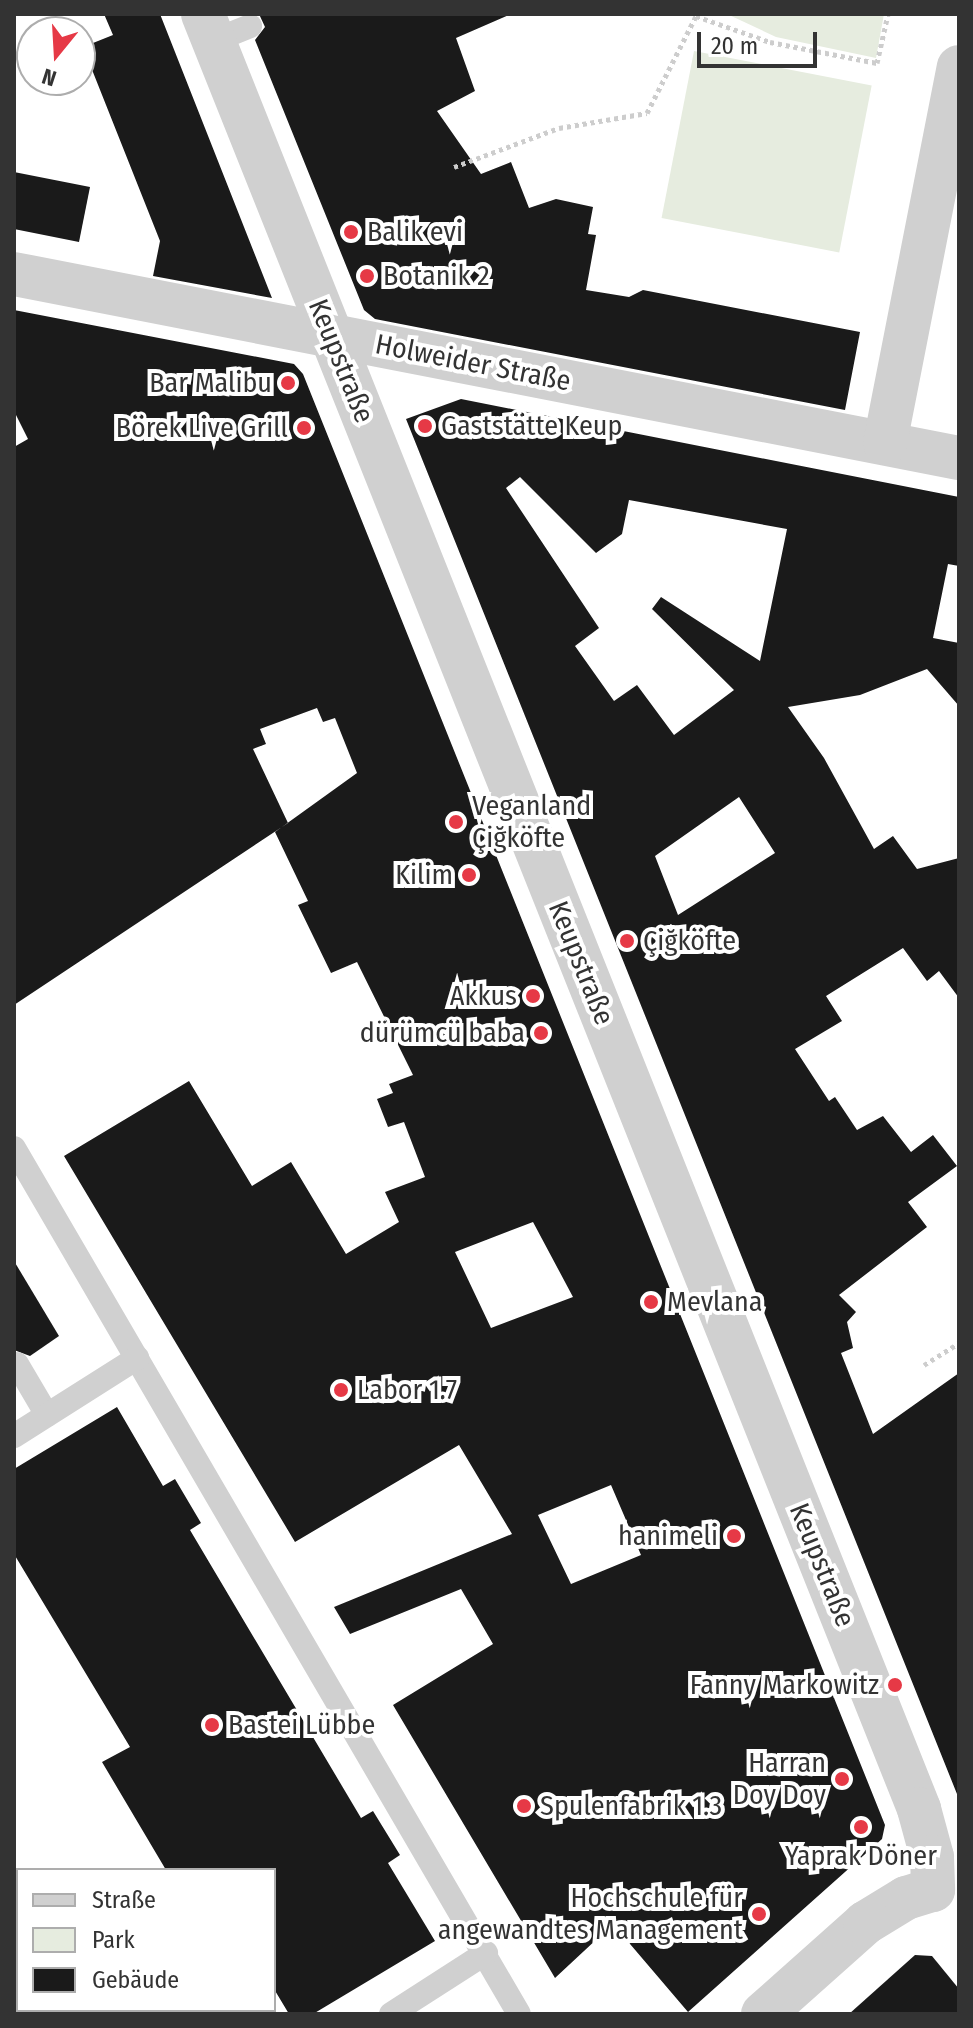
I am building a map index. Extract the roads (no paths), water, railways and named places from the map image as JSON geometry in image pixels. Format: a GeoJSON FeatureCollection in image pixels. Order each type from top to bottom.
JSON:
{"type":"FeatureCollection","features":[{"type":"Feature","properties":{"kind":"street","name":"Keupstraße"},"geometry":{"type":"LineString","coordinates":[[222,27],[331,336],[919,1809],[946,1894]]}},
{"type":"Feature","properties":{"kind":"street"},"geometry":{"type":"LineString","coordinates":[[885,443],[959,67]]}},
{"type":"Feature","properties":{"kind":"street","name":"Holweider Straße"},"geometry":{"type":"LineString","coordinates":[[14,274],[959,458]]}},
{"type":"Feature","properties":{"kind":"street"},"geometry":{"type":"LineString","coordinates":[[763,2014],[865,1923],[906,1898],[946,1894]]}},
{"type":"Feature","properties":{"kind":"lane"},"geometry":{"type":"LineString","coordinates":[[14,1148],[519,2014]]}},
{"type":"Feature","properties":{"kind":"lane"},"geometry":{"type":"LineString","coordinates":[[14,1436],[137,1358]]}},
{"type":"Feature","properties":{"kind":"lane"},"geometry":{"type":"LineString","coordinates":[[17,1364],[47,1415]]}},
{"type":"Feature","properties":{"kind":"lane"},"geometry":{"type":"LineString","coordinates":[[391,2014],[486,1953]]}},
{"type":"Feature","properties":{"kind":"place","name":"Balik evi"},"geometry":{"type":"Point","coordinates":[351,232]}},
{"type":"Feature","properties":{"kind":"place","name":"Botanik 2"},"geometry":{"type":"Point","coordinates":[367,276]}},
{"type":"Feature","properties":{"kind":"place","name":"Bar Malibu"},"geometry":{"type":"Point","coordinates":[288,383]}},
{"type":"Feature","properties":{"kind":"place","name":"Gaststätte Keup"},"geometry":{"type":"Point","coordinates":[425,426]}},
{"type":"Feature","properties":{"kind":"place","name":"Börek Live Grill"},"geometry":{"type":"Point","coordinates":[304,428]}},
{"type":"Feature","properties":{"kind":"place","name":"Veganland Çiğköfte"},"geometry":{"type":"Point","coordinates":[456,822]}},
{"type":"Feature","properties":{"kind":"place","name":"Kilim"},"geometry":{"type":"Point","coordinates":[469,875]}},
{"type":"Feature","properties":{"kind":"place","name":"Çiğköfte"},"geometry":{"type":"Point","coordinates":[627,941]}},
{"type":"Feature","properties":{"kind":"place","name":"Akkus"},"geometry":{"type":"Point","coordinates":[533,996]}},
{"type":"Feature","properties":{"kind":"place","name":"dürümcü baba"},"geometry":{"type":"Point","coordinates":[541,1033]}},
{"type":"Feature","properties":{"kind":"place","name":"Mevlana"},"geometry":{"type":"Point","coordinates":[651,1302]}},
{"type":"Feature","properties":{"kind":"place","name":"Labor 1.7"},"geometry":{"type":"Point","coordinates":[341,1390]}},
{"type":"Feature","properties":{"kind":"place","name":"hanimeli"},"geometry":{"type":"Point","coordinates":[734,1536]}},
{"type":"Feature","properties":{"kind":"place","name":"Fanny Markowitz"},"geometry":{"type":"Point","coordinates":[895,1685]}},
{"type":"Feature","properties":{"kind":"place","name":"Bastei Lübbe"},"geometry":{"type":"Point","coordinates":[212,1725]}},
{"type":"Feature","properties":{"kind":"place","name":"Harran Doy Doy"},"geometry":{"type":"Point","coordinates":[842,1779]}},
{"type":"Feature","properties":{"kind":"place","name":"Spulenfabrik 1.3"},"geometry":{"type":"Point","coordinates":[524,1806]}},
{"type":"Feature","properties":{"kind":"place","name":"Yaprak Döner"},"geometry":{"type":"Point","coordinates":[861,1827]}},
{"type":"Feature","properties":{"kind":"place","name":"Hochschule für angewandtes Management"},"geometry":{"type":"Point","coordinates":[759,1914]}}]}
